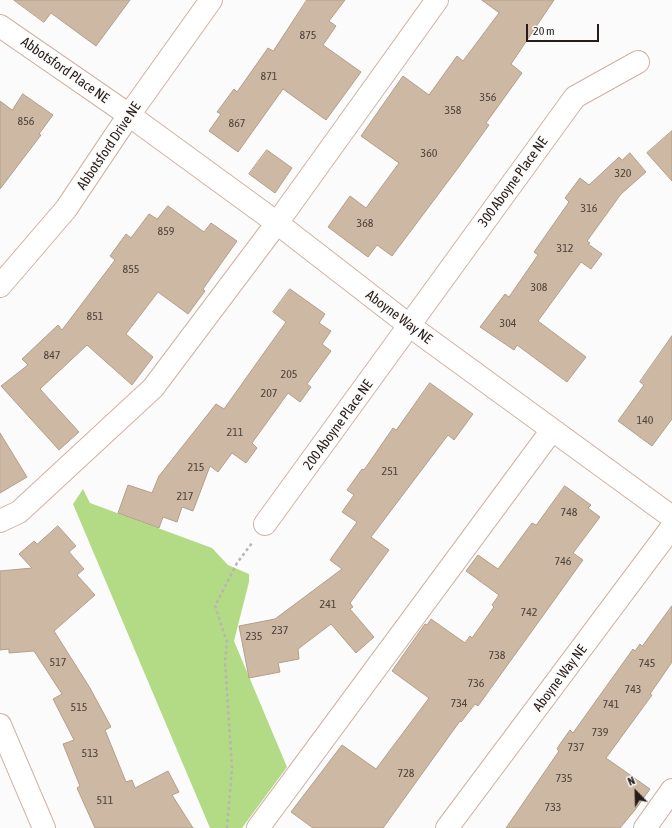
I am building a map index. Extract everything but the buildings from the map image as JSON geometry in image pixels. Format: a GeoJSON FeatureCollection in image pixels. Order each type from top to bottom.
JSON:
{"type":"FeatureCollection","features":[{"type":"Feature","properties":{"kind":"street","name":"Abbotsford Drive NE"},"geometry":{"type":"LineString","coordinates":[[0,286],[66,209],[129,115],[211,0]]}},
{"type":"Feature","properties":{"kind":"street"},"geometry":{"type":"LineString","coordinates":[[0,520],[19,512],[153,388],[276,223],[437,0]]}},
{"type":"Feature","properties":{"kind":"street","name":"Abbotsford Place NE"},"geometry":{"type":"LineString","coordinates":[[0,26],[129,115]]}},
{"type":"Feature","properties":{"kind":"street","name":"300 Aboyne Place NE"},"geometry":{"type":"LineString","coordinates":[[410,326],[575,97],[638,62]]}},
{"type":"Feature","properties":{"kind":"street","name":"Aboyne Way NE"},"geometry":{"type":"LineString","coordinates":[[129,115],[276,223],[410,326],[672,517]]}},
{"type":"Feature","properties":{"kind":"street","name":"200 Aboyne Place NE"},"geometry":{"type":"LineString","coordinates":[[265,524],[410,326]]}},
{"type":"Feature","properties":{"kind":"street"},"geometry":{"type":"LineString","coordinates":[[258,828],[552,430]]}},
{"type":"Feature","properties":{"kind":"street","name":"Aboyne Way NE"},"geometry":{"type":"LineString","coordinates":[[447,828],[672,527]]}},
{"type":"Feature","properties":{"kind":"street"},"geometry":{"type":"LineString","coordinates":[[0,725],[44,828]]}},
{"type":"Feature","properties":{"kind":"street"},"geometry":{"type":"LineString","coordinates":[[645,828],[672,790]]}},
{"type":"Feature","properties":{"kind":"path"},"geometry":{"type":"LineString","coordinates":[[227,828],[232,768],[226,662],[227,642],[215,606],[237,563],[265,524]]}},
{"type":"Feature","properties":{"kind":"green space"},"geometry":{"type":"Polygon","coordinates":[[[83,489],[90,503],[212,548],[228,565],[249,574],[249,582],[234,641],[287,767],[242,828],[210,828],[73,504],[83,489]]]}}]}
